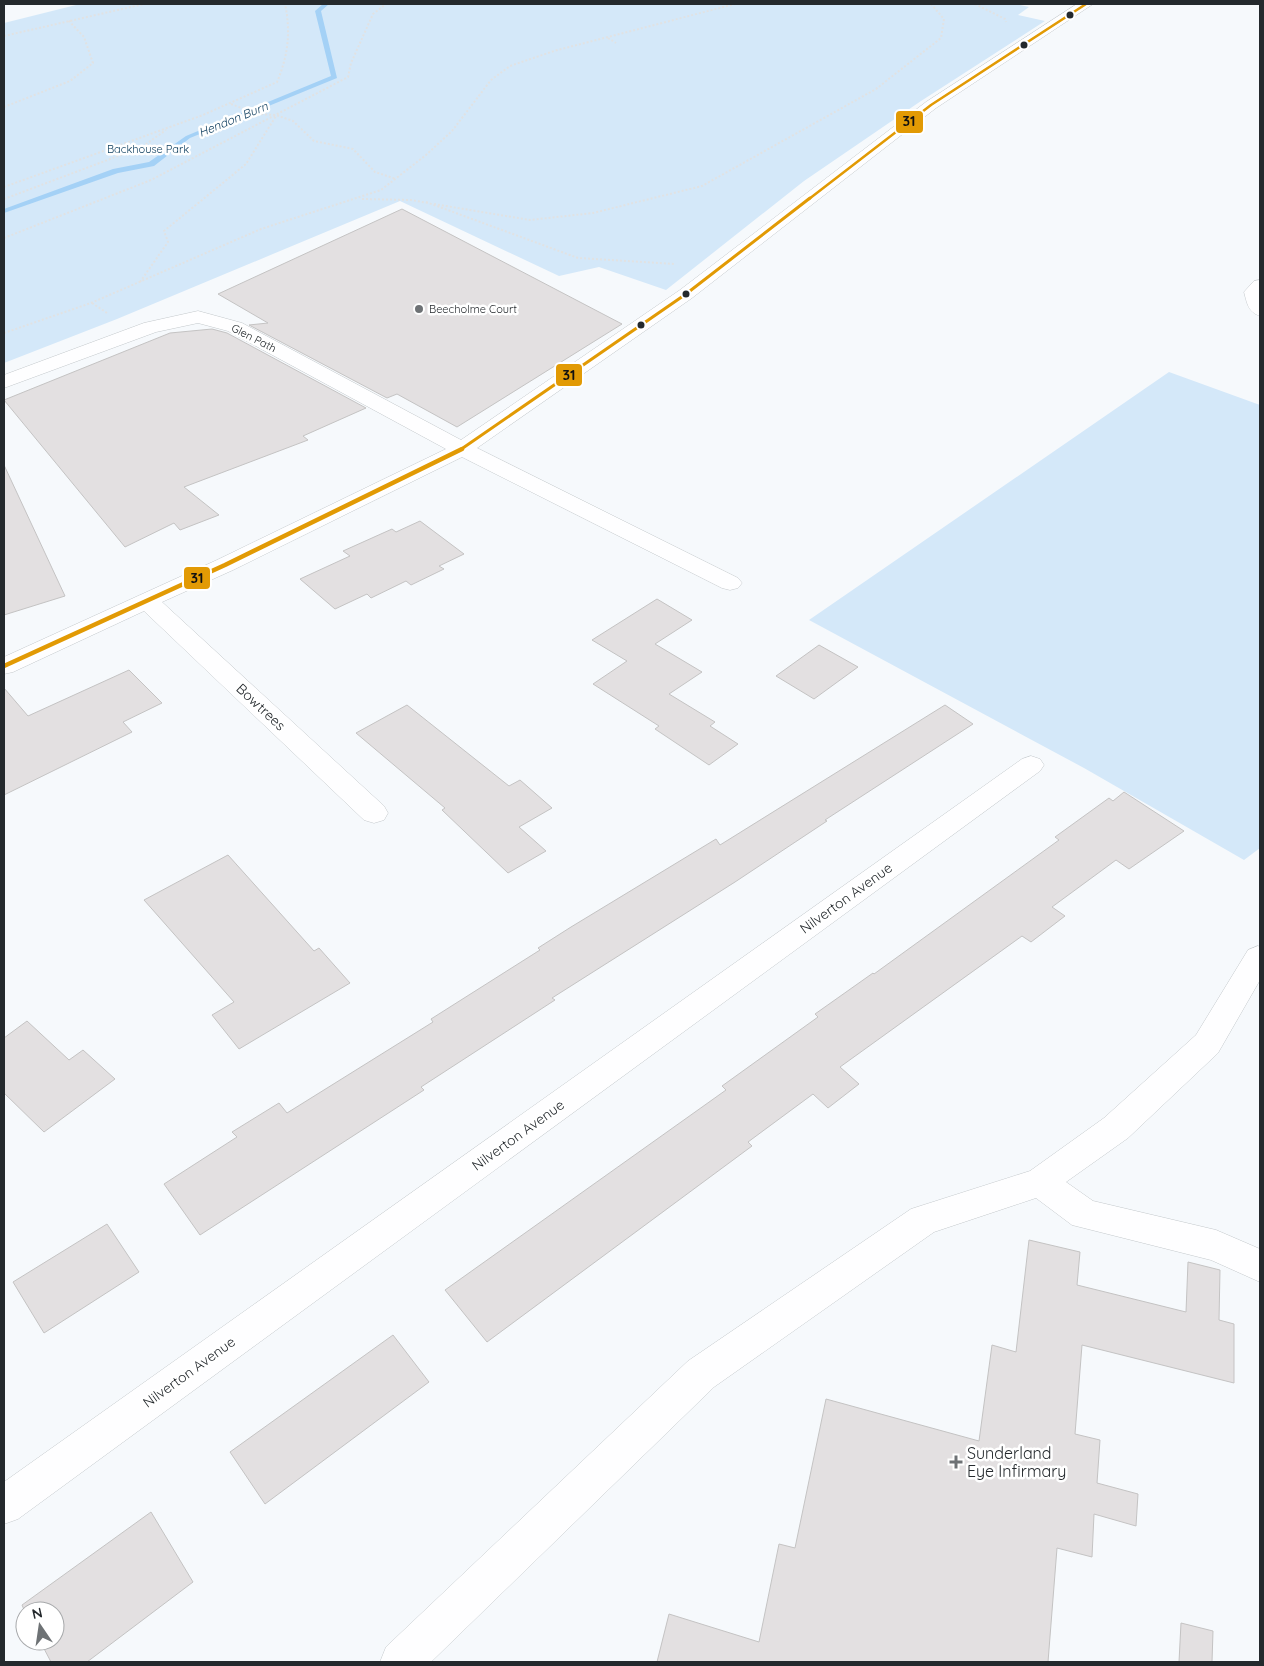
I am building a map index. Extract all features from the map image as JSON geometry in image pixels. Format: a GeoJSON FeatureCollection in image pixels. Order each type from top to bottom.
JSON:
{"type":"FeatureCollection","features":[{"type":"Feature","properties":{"kind":"street"},"geometry":{"type":"LineString","coordinates":[[4,666],[226,565],[462,449],[686,294],[931,105],[1086,4]]}},
{"type":"Feature","properties":{"kind":"street"},"geometry":{"type":"LineString","coordinates":[[1257,289],[1257,307],[1260,310]]}},
{"type":"Feature","properties":{"kind":"street","name":"Glen Path"},"geometry":{"type":"LineString","coordinates":[[4,382],[151,327],[198,317],[234,327],[462,449],[730,583]]}},
{"type":"Feature","properties":{"kind":"street","name":"Bowtrees"},"geometry":{"type":"LineString","coordinates":[[147,601],[374,813]]}},
{"type":"Feature","properties":{"kind":"street","name":"Nilverton Avenue"},"geometry":{"type":"LineString","coordinates":[[4,1505],[1031,765]]}},
{"type":"Feature","properties":{"kind":"street"},"geometry":{"type":"LineString","coordinates":[[401,1662],[701,1374],[923,1220],[1040,1182],[1116,1128],[1207,1044],[1258,958]]}},
{"type":"Feature","properties":{"kind":"street"},"geometry":{"type":"LineString","coordinates":[[1040,1182],[1084,1214],[1216,1246],[1260,1266]]}},
{"type":"Feature","properties":{"kind":"path"},"geometry":{"type":"LineString","coordinates":[[4,36],[144,4]]}},
{"type":"Feature","properties":{"kind":"path"},"geometry":{"type":"LineString","coordinates":[[4,187],[231,104],[246,95],[277,82],[286,61],[288,16],[285,4]]}},
{"type":"Feature","properties":{"kind":"path"},"geometry":{"type":"LineString","coordinates":[[4,238],[152,180],[348,77],[351,63],[373,14],[386,4]]}},
{"type":"Feature","properties":{"kind":"path"},"geometry":{"type":"LineString","coordinates":[[4,333],[91,302],[261,229],[381,190],[396,180],[452,131],[491,80],[510,66],[554,50],[735,4]]}},
{"type":"Feature","properties":{"kind":"path"},"geometry":{"type":"LineString","coordinates":[[358,198],[411,200],[530,220],[593,213],[702,186],[876,89],[941,38],[944,19],[931,4]]}},
{"type":"Feature","properties":{"kind":"path"},"geometry":{"type":"LineString","coordinates":[[975,4],[1005,19],[1006,25]]}},
{"type":"Feature","properties":{"kind":"path"},"geometry":{"type":"LineString","coordinates":[[4,107],[70,81],[93,63],[84,37],[68,20]]}},
{"type":"Feature","properties":{"kind":"path"},"geometry":{"type":"LineString","coordinates":[[607,38],[616,43]]}},
{"type":"Feature","properties":{"kind":"path"},"geometry":{"type":"LineString","coordinates":[[231,104],[257,114],[276,115],[293,121],[314,141],[353,149],[375,172],[396,180]]}},
{"type":"Feature","properties":{"kind":"path"},"geometry":{"type":"LineString","coordinates":[[140,282],[168,242],[164,231],[246,164],[276,115]]}},
{"type":"Feature","properties":{"kind":"path"},"geometry":{"type":"LineString","coordinates":[[4,199],[142,147],[171,127]]}},
{"type":"Feature","properties":{"kind":"path"},"geometry":{"type":"LineString","coordinates":[[426,202],[578,258],[674,265],[682,259]]}},
{"type":"Feature","properties":{"kind":"green space","name":"Backhouse Park"},"geometry":{"type":"Polygon","coordinates":[[[80,4],[1016,4],[1029,7],[1018,15],[1045,21],[921,101],[804,181],[666,290],[599,267],[559,276],[400,201],[117,319],[4,363],[4,23],[80,4]]]}},
{"type":"Feature","properties":{"kind":"green space"},"geometry":{"type":"Polygon","coordinates":[[[1169,372],[1260,405],[1260,848],[1244,860],[1084,768],[809,620],[1169,372]]]}},
{"type":"Feature","properties":{"kind":"building","name":"Beecholme Court"},"geometry":{"type":"Polygon","coordinates":[[[402,209],[622,324],[457,427],[397,394],[387,398],[249,325],[268,323],[218,294],[402,209]]]}},
{"type":"Feature","properties":{"kind":"building"},"geometry":{"type":"Polygon","coordinates":[[[212,329],[227,333],[366,408],[303,436],[308,440],[184,487],[219,515],[180,530],[174,523],[125,547],[4,400],[170,333],[212,329]]]}},
{"type":"Feature","properties":{"kind":"building"},"geometry":{"type":"Polygon","coordinates":[[[4,465],[65,596],[4,615],[4,465]]]}},
{"type":"Feature","properties":{"kind":"building"},"geometry":{"type":"Polygon","coordinates":[[[420,521],[464,554],[439,566],[444,569],[411,585],[406,581],[371,598],[367,594],[335,609],[300,579],[350,556],[343,551],[392,529],[396,532],[420,521]]]}},
{"type":"Feature","properties":{"kind":"building"},"geometry":{"type":"Polygon","coordinates":[[[657,599],[692,620],[655,644],[702,672],[669,694],[715,722],[710,726],[738,744],[709,765],[655,729],[659,726],[593,684],[627,661],[592,640],[657,599]]]}},
{"type":"Feature","properties":{"kind":"building"},"geometry":{"type":"Polygon","coordinates":[[[819,645],[858,667],[814,699],[776,676],[819,645]]]}},
{"type":"Feature","properties":{"kind":"building"},"geometry":{"type":"Polygon","coordinates":[[[129,670],[162,703],[123,722],[132,732],[4,795],[4,688],[28,716],[129,670]]]}},
{"type":"Feature","properties":{"kind":"building"},"geometry":{"type":"Polygon","coordinates":[[[407,705],[509,786],[520,780],[552,808],[519,827],[546,851],[508,873],[442,810],[445,808],[356,733],[407,705]]]}},
{"type":"Feature","properties":{"kind":"building"},"geometry":{"type":"Polygon","coordinates":[[[945,705],[973,724],[825,820],[827,821],[735,882],[552,998],[555,1000],[421,1087],[424,1090],[200,1235],[164,1184],[237,1137],[232,1132],[279,1103],[287,1113],[433,1022],[431,1019],[540,950],[538,948],[571,927],[716,839],[720,845],[945,705]]]}},
{"type":"Feature","properties":{"kind":"building"},"geometry":{"type":"Polygon","coordinates":[[[1124,792],[1184,831],[1129,869],[1116,860],[1052,907],[1065,916],[1031,942],[1022,936],[840,1067],[859,1084],[828,1108],[813,1094],[748,1142],[752,1146],[487,1342],[445,1290],[726,1090],[722,1086],[818,1017],[815,1014],[874,974],[1059,840],[1055,837],[1109,798],[1113,801],[1124,792]]]}},
{"type":"Feature","properties":{"kind":"building"},"geometry":{"type":"Polygon","coordinates":[[[228,855],[314,951],[319,948],[350,983],[239,1049],[212,1015],[234,1002],[144,900],[228,855]]]}},
{"type":"Feature","properties":{"kind":"building"},"geometry":{"type":"Polygon","coordinates":[[[27,1021],[69,1060],[83,1050],[115,1079],[44,1132],[4,1093],[4,1038],[27,1021]]]}},
{"type":"Feature","properties":{"kind":"building"},"geometry":{"type":"Polygon","coordinates":[[[107,1224],[139,1272],[44,1333],[13,1282],[107,1224]]]}},
{"type":"Feature","properties":{"kind":"building","name":"Sunderland Eye Infirmary"},"geometry":{"type":"Polygon","coordinates":[[[1029,1240],[1080,1252],[1077,1285],[1186,1312],[1188,1262],[1220,1270],[1219,1320],[1234,1324],[1234,1383],[1082,1345],[1075,1434],[1100,1440],[1097,1483],[1138,1494],[1136,1526],[1094,1514],[1092,1557],[1057,1548],[1048,1662],[657,1662],[669,1614],[759,1642],[779,1544],[795,1548],[826,1399],[979,1441],[992,1345],[1016,1352],[1029,1240]]]}},
{"type":"Feature","properties":{"kind":"building"},"geometry":{"type":"Polygon","coordinates":[[[393,1335],[429,1382],[265,1504],[230,1452],[393,1335]]]}},
{"type":"Feature","properties":{"kind":"building"},"geometry":{"type":"Polygon","coordinates":[[[151,1512],[193,1582],[87,1662],[51,1662],[45,1651],[65,1651],[65,1601],[28,1601],[151,1512]]]}},
{"type":"Feature","properties":{"kind":"building"},"geometry":{"type":"Polygon","coordinates":[[[1181,1623],[1213,1631],[1212,1662],[1179,1662],[1181,1623]]]}},
{"type":"Feature","properties":{"kind":"waterway","name":"Hendon Burn"},"geometry":{"type":"LineString","coordinates":[[4,211],[116,171],[151,164],[188,137],[335,77],[318,11],[326,4]]}},
{"type":"Feature","properties":{"kind":"transit line","name":"31"},"geometry":{"type":"LineString","coordinates":[[4,666],[225,565],[462,449],[686,294],[931,105],[1086,4]]}},
{"type":"Feature","properties":{"kind":"place","name":"Beecholme Court"},"geometry":{"type":"Point","coordinates":[419,309]}},
{"type":"Feature","properties":{"kind":"place","name":"Sunderland Eye Infirmary"},"geometry":{"type":"Point","coordinates":[956,1462]}}]}
